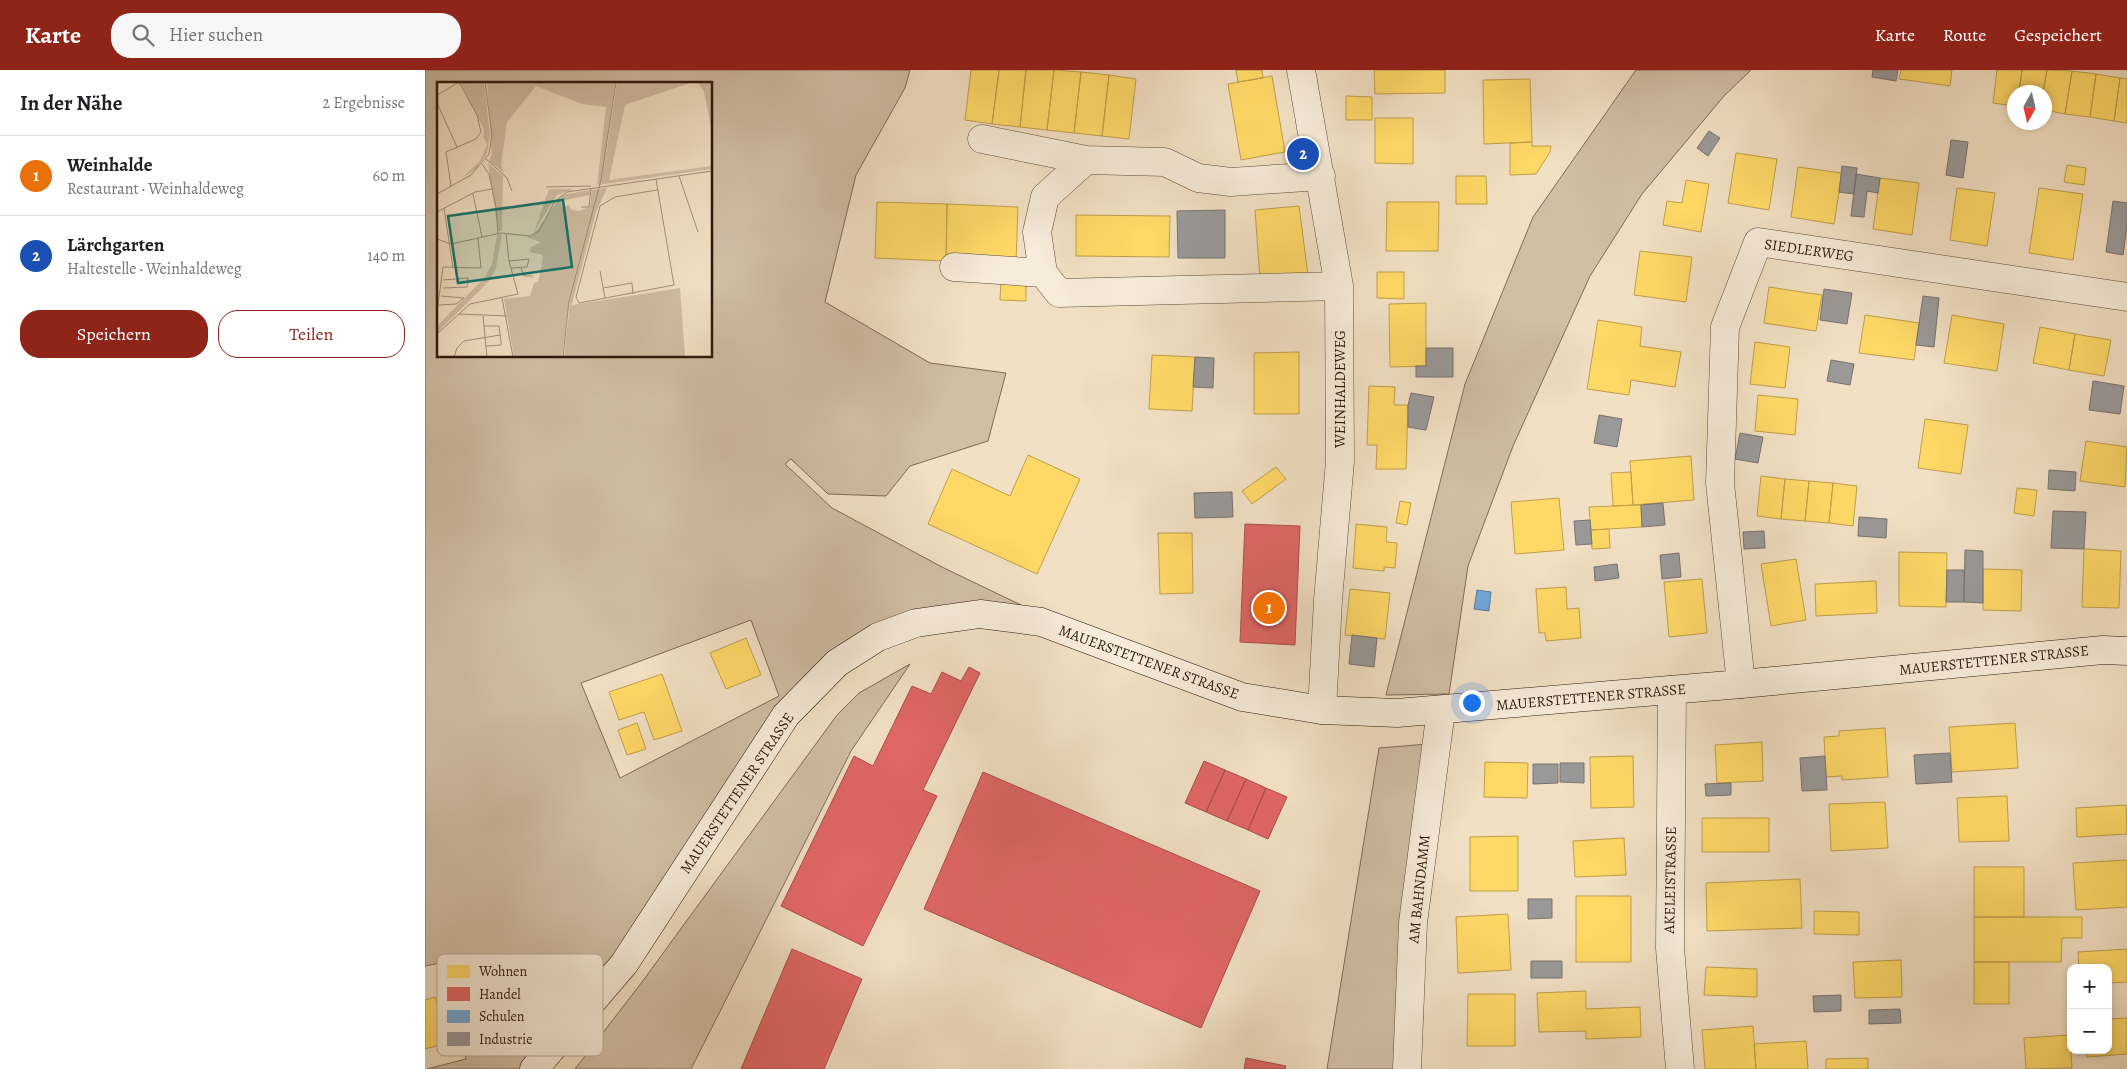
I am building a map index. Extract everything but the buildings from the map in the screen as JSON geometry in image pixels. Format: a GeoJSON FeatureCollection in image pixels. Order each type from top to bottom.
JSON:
{"type":"FeatureCollection","features":[{"type":"Feature","properties":{"kind":"street","name":"WEINHALDEWEG"},"geometry":{"type":"LineString","coordinates":[[1301,70],[1339,286],[1340,461],[1328,600],[1322,710]]}},
{"type":"Feature","properties":{"kind":"street"},"geometry":{"type":"LineString","coordinates":[[982,140],[1086,160],[1165,162],[1198,178],[1231,182],[1321,176]]}},
{"type":"Feature","properties":{"kind":"street"},"geometry":{"type":"LineString","coordinates":[[1086,160],[1045,197],[1037,232],[1043,273],[1059,293],[1339,286]]}},
{"type":"Feature","properties":{"kind":"street","name":"SIEDLERWEG"},"geometry":{"type":"LineString","coordinates":[[1741,684],[1720,483],[1725,327],[1758,242],[2127,297]]}},
{"type":"Feature","properties":{"kind":"street"},"geometry":{"type":"LineString","coordinates":[[955,267],[1043,273]]}},
{"type":"Feature","properties":{"kind":"street","name":"MAUERSTETTENER STRASSE"},"geometry":{"type":"LineString","coordinates":[[603,988],[623,964],[786,715],[837,663],[879,638],[915,623],[980,614],[1041,622],[1241,697],[1322,710],[1397,713],[1741,684],[2103,650],[2127,652]]}},
{"type":"Feature","properties":{"kind":"street","name":"AKELEISTRASSE"},"geometry":{"type":"LineString","coordinates":[[1672,690],[1670,948],[1680,1069]]}},
{"type":"Feature","properties":{"kind":"street","name":"AM BAHNDAMM"},"geometry":{"type":"LineString","coordinates":[[1407,1069],[1413,923],[1441,710]]}},
{"type":"Feature","properties":{"kind":"street","name":"MAUERSTETTENER STRASSE"},"geometry":{"type":"LineString","coordinates":[[535,1069],[546,1056]]}},
{"type":"Feature","properties":{"kind":"shaded area"},"geometry":{"type":"Polygon","coordinates":[[[425,70],[910,70],[905,88],[856,175],[825,302],[930,363],[1006,373],[988,441],[910,466],[886,496],[828,494],[791,459],[785,464],[832,508],[944,568],[1021,605],[982,605],[840,652],[603,969],[603,954],[437,954],[437,964],[425,966],[425,70]],[[751,620],[581,683],[620,778],[779,696],[751,620]]]}},
{"type":"Feature","properties":{"kind":"shaded area"},"geometry":{"type":"Polygon","coordinates":[[[1636,70],[1751,70],[1724,96],[1642,194],[1590,276],[1513,446],[1468,566],[1449,694],[1386,695],[1465,384],[1533,217],[1636,70]]]}},
{"type":"Feature","properties":{"kind":"shaded area"},"geometry":{"type":"Polygon","coordinates":[[[910,664],[851,751],[691,1069],[575,1069],[585,1056],[603,1056],[603,1033],[837,715],[859,693],[910,664]]]}},
{"type":"Feature","properties":{"kind":"shaded area"},"geometry":{"type":"Polygon","coordinates":[[[1428,744],[1397,1069],[1327,1069],[1379,748],[1428,744]]]}},
{"type":"Feature","properties":{"kind":"shaded area"},"geometry":{"type":"Polygon","coordinates":[[[465,1056],[536,1056],[520,1069],[427,1069],[466,1059],[465,1056]]]}},
{"type":"Feature","properties":{"kind":"place","name":"Lärchgarten"},"geometry":{"type":"Point","coordinates":[1303,154]}},
{"type":"Feature","properties":{"kind":"place","name":"Weinhalde"},"geometry":{"type":"Point","coordinates":[1269,608]}}]}
